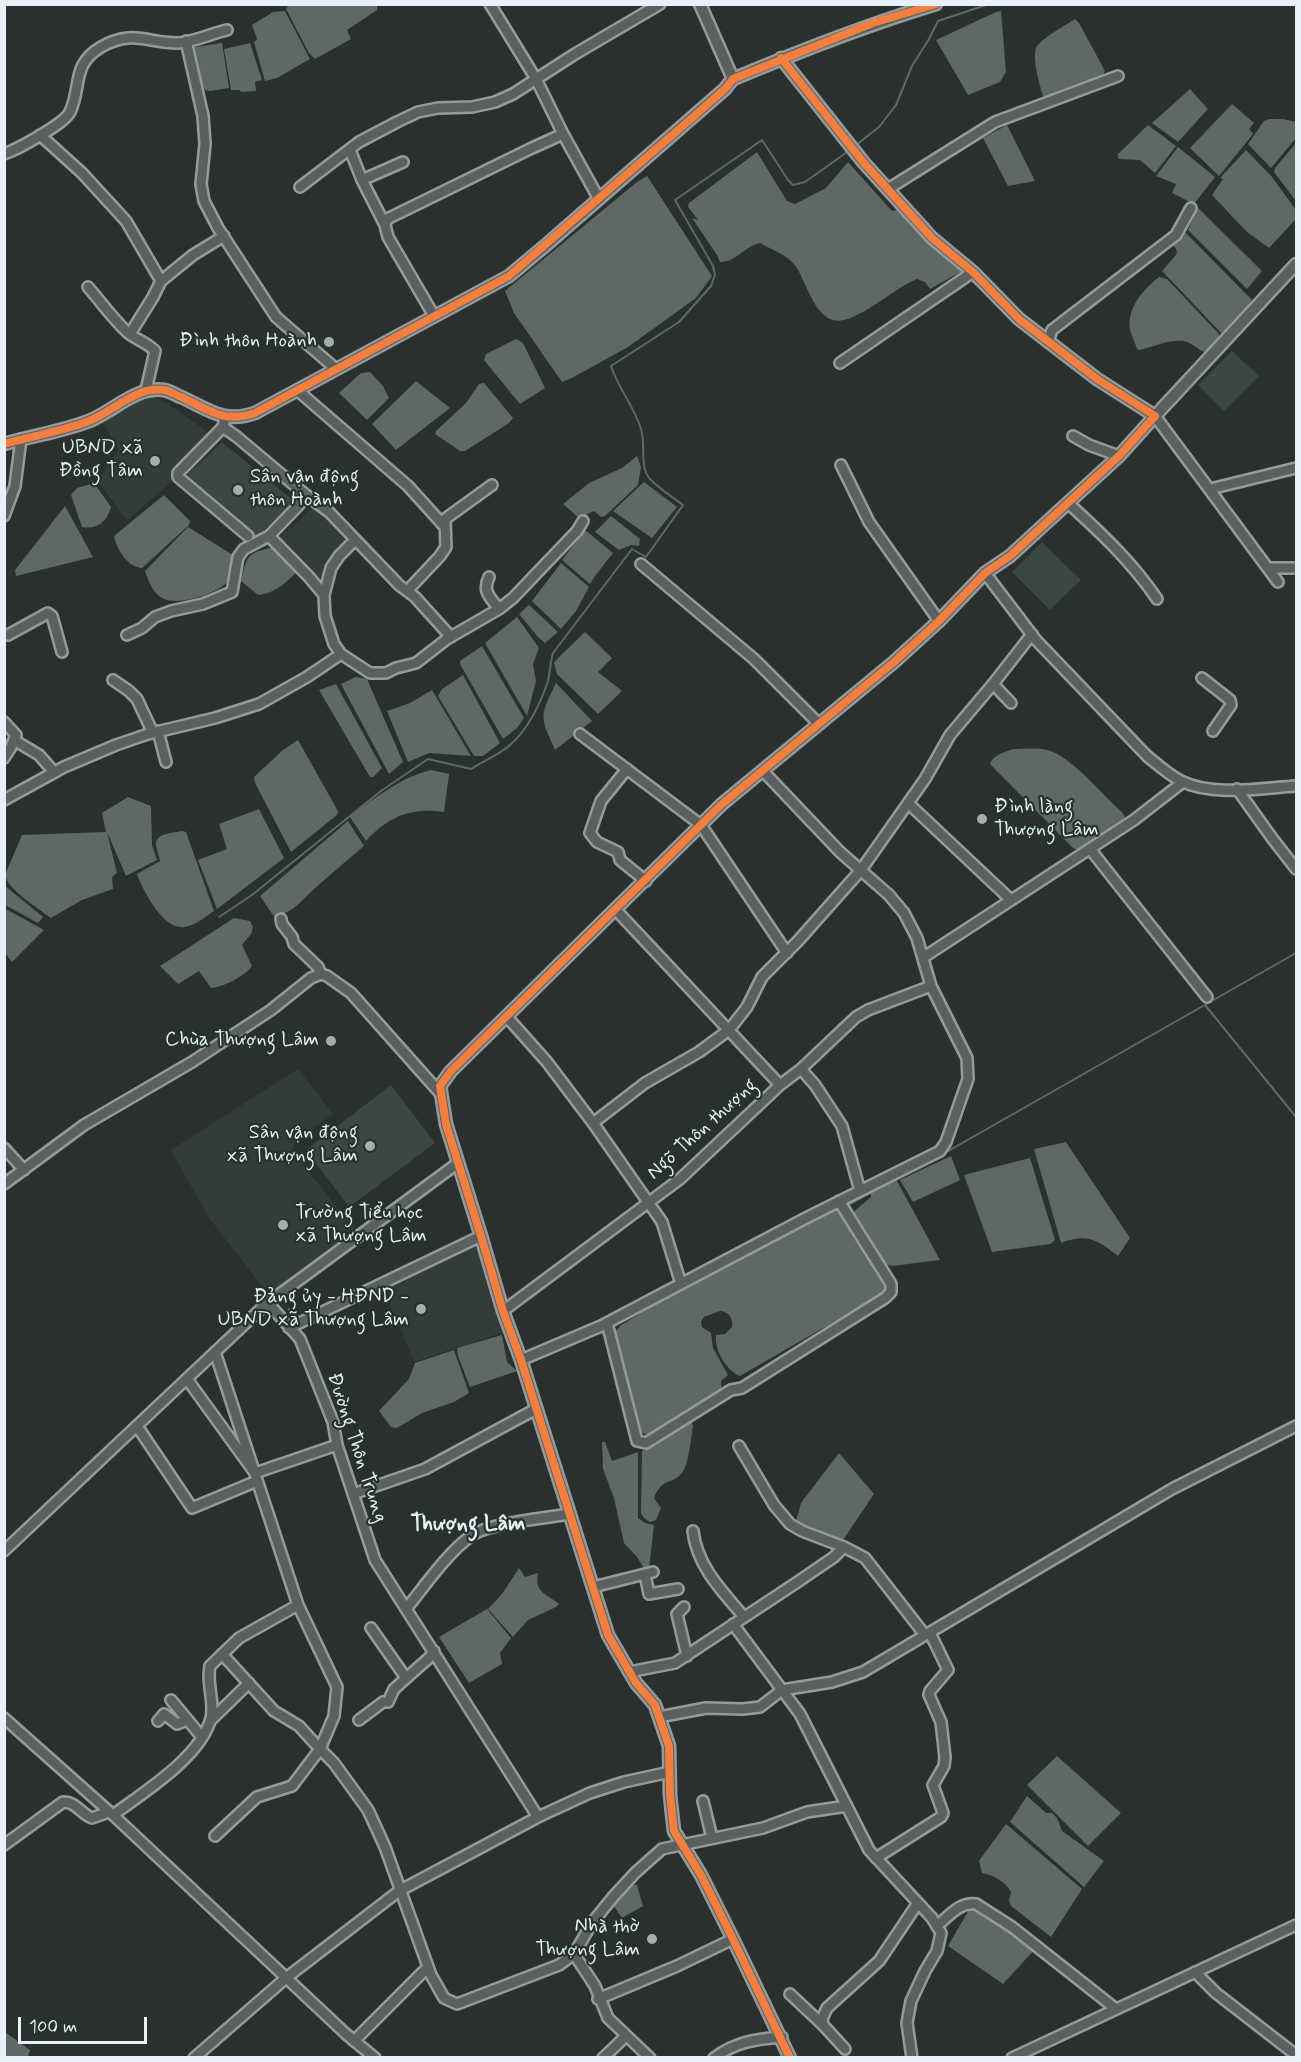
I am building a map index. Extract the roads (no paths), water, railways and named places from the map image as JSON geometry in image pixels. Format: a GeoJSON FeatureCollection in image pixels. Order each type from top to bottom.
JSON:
{"type":"FeatureCollection","features":[{"type":"Feature","properties":{"kind":"street"},"geometry":{"type":"LineString","coordinates":[[490,4],[536,79],[599,199]]}},
{"type":"Feature","properties":{"kind":"street"},"geometry":{"type":"LineString","coordinates":[[300,187],[359,142],[418,112],[438,108],[472,107],[495,102],[513,94],[660,4]]}},
{"type":"Feature","properties":{"kind":"street"},"geometry":{"type":"LineString","coordinates":[[700,4],[729,84]]}},
{"type":"Feature","properties":{"kind":"street"},"geometry":{"type":"LineString","coordinates":[[248,536],[178,477],[178,473],[224,422],[255,413],[509,276],[729,84],[781,58],[873,23],[936,4]]}},
{"type":"Feature","properties":{"kind":"street"},"geometry":{"type":"LineString","coordinates":[[4,154],[20,148],[69,114],[81,66],[102,46],[116,40],[131,38],[178,43],[227,30]]}},
{"type":"Feature","properties":{"kind":"street"},"geometry":{"type":"LineString","coordinates":[[186,41],[203,116],[205,144],[201,184],[204,201],[276,317],[336,369]]}},
{"type":"Feature","properties":{"kind":"street"},"geometry":{"type":"LineString","coordinates":[[781,58],[856,153],[932,238],[973,272],[1018,319],[1097,379],[1155,416],[1278,582]]}},
{"type":"Feature","properties":{"kind":"street"},"geometry":{"type":"LineString","coordinates":[[888,189],[995,122],[1118,76]]}},
{"type":"Feature","properties":{"kind":"street"},"geometry":{"type":"LineString","coordinates":[[385,225],[387,219],[563,134]]}},
{"type":"Feature","properties":{"kind":"street"},"geometry":{"type":"LineString","coordinates":[[40,135],[82,173],[126,221],[160,281]]}},
{"type":"Feature","properties":{"kind":"street"},"geometry":{"type":"LineString","coordinates":[[350,150],[362,180],[385,225],[388,237],[435,316]]}},
{"type":"Feature","properties":{"kind":"street"},"geometry":{"type":"LineString","coordinates":[[362,180],[404,162]]}},
{"type":"Feature","properties":{"kind":"street"},"geometry":{"type":"LineString","coordinates":[[1048,342],[1052,330],[1176,235],[1191,208]]}},
{"type":"Feature","properties":{"kind":"street"},"geometry":{"type":"LineString","coordinates":[[130,334],[160,281],[193,255],[224,236]]}},
{"type":"Feature","properties":{"kind":"street"},"geometry":{"type":"LineString","coordinates":[[790,2058],[782,2037],[701,1875],[674,1831],[669,1746],[656,1705],[629,1672],[608,1635],[521,1360],[503,1311],[446,1125],[440,1086],[451,1071],[722,804],[894,662],[939,621],[985,573],[1010,556],[1119,456],[1296,264]]}},
{"type":"Feature","properties":{"kind":"street"},"geometry":{"type":"LineString","coordinates":[[840,363],[973,272]]}},
{"type":"Feature","properties":{"kind":"street"},"geometry":{"type":"LineString","coordinates":[[88,287],[117,322],[155,351],[146,390]]}},
{"type":"Feature","properties":{"kind":"street"},"geometry":{"type":"LineString","coordinates":[[4,444],[89,421],[146,390],[166,390],[192,402],[224,422],[237,437],[329,512],[399,585],[416,597],[451,637]]}},
{"type":"Feature","properties":{"kind":"street"},"geometry":{"type":"LineString","coordinates":[[297,390],[408,486],[445,527]]}},
{"type":"Feature","properties":{"kind":"street"},"geometry":{"type":"LineString","coordinates":[[1073,436],[1089,445],[1119,456]]}},
{"type":"Feature","properties":{"kind":"street"},"geometry":{"type":"LineString","coordinates":[[4,516],[15,486],[21,439]]}},
{"type":"Feature","properties":{"kind":"street"},"geometry":{"type":"LineString","coordinates":[[841,465],[869,522],[939,621]]}},
{"type":"Feature","properties":{"kind":"street"},"geometry":{"type":"LineString","coordinates":[[1210,489],[1296,468]]}},
{"type":"Feature","properties":{"kind":"street"},"geometry":{"type":"LineString","coordinates":[[407,591],[446,547],[445,519],[492,485]]}},
{"type":"Feature","properties":{"kind":"street"},"geometry":{"type":"LineString","coordinates":[[127,635],[142,628],[155,617],[203,604],[232,592],[238,557],[244,549],[269,536],[306,495]]}},
{"type":"Feature","properties":{"kind":"street"},"geometry":{"type":"LineString","coordinates":[[1068,503],[1113,544],[1157,599]]}},
{"type":"Feature","properties":{"kind":"street"},"geometry":{"type":"LineString","coordinates":[[356,540],[339,556],[331,568],[324,595],[328,625],[334,644],[341,654],[370,673],[386,674],[396,668],[416,663],[451,637],[499,609],[513,598],[577,531],[583,521]]}},
{"type":"Feature","properties":{"kind":"street"},"geometry":{"type":"LineString","coordinates":[[269,536],[324,595]]}},
{"type":"Feature","properties":{"kind":"street"},"geometry":{"type":"LineString","coordinates":[[641,564],[754,659],[819,724]]}},
{"type":"Feature","properties":{"kind":"street"},"geometry":{"type":"LineString","coordinates":[[1268,568],[1296,568]]}},
{"type":"Feature","properties":{"kind":"street"},"geometry":{"type":"LineString","coordinates":[[985,573],[1032,634],[1147,756],[1183,782],[1211,790],[1296,786]]}},
{"type":"Feature","properties":{"kind":"street"},"geometry":{"type":"LineString","coordinates":[[489,577],[485,586],[499,609]]}},
{"type":"Feature","properties":{"kind":"street"},"geometry":{"type":"LineString","coordinates":[[8,634],[48,612],[52,616],[62,652]]}},
{"type":"Feature","properties":{"kind":"street"},"geometry":{"type":"LineString","coordinates":[[593,1123],[645,1083],[699,1052],[729,1030],[747,1007],[762,977],[787,953],[861,870],[925,779],[950,735],[1032,634]]}},
{"type":"Feature","properties":{"kind":"street"},"geometry":{"type":"LineString","coordinates":[[4,800],[54,772],[116,745],[259,704],[307,677],[341,654]]}},
{"type":"Feature","properties":{"kind":"street"},"geometry":{"type":"LineString","coordinates":[[1202,678],[1230,700],[1231,705],[1213,731]]}},
{"type":"Feature","properties":{"kind":"street"},"geometry":{"type":"LineString","coordinates":[[113,680],[137,699],[155,732],[166,762]]}},
{"type":"Feature","properties":{"kind":"street"},"geometry":{"type":"LineString","coordinates":[[993,684],[1011,703]]}},
{"type":"Feature","properties":{"kind":"street"},"geometry":{"type":"LineString","coordinates":[[4,722],[16,735],[4,758]]}},
{"type":"Feature","properties":{"kind":"street"},"geometry":{"type":"LineString","coordinates":[[580,734],[701,825],[787,953]]}},
{"type":"Feature","properties":{"kind":"street"},"geometry":{"type":"LineString","coordinates":[[14,740],[39,755],[54,772]]}},
{"type":"Feature","properties":{"kind":"street"},"geometry":{"type":"LineString","coordinates":[[627,769],[601,801],[590,833],[597,842],[618,852],[620,860],[639,878],[646,881]]}},
{"type":"Feature","properties":{"kind":"street"},"geometry":{"type":"LineString","coordinates":[[521,1360],[607,1323],[839,1201],[940,1151],[946,1142],[968,1079],[967,1058],[931,986],[917,938],[904,913],[889,895],[840,852],[764,771]]}},
{"type":"Feature","properties":{"kind":"street"},"geometry":{"type":"LineString","coordinates":[[924,957],[1134,820],[1183,782]]}},
{"type":"Feature","properties":{"kind":"street"},"geometry":{"type":"LineString","coordinates":[[1237,789],[1296,869]]}},
{"type":"Feature","properties":{"kind":"street"},"geometry":{"type":"LineString","coordinates":[[908,803],[1011,900]]}},
{"type":"Feature","properties":{"kind":"street"},"geometry":{"type":"LineString","coordinates":[[1090,849],[1206,997]]}},
{"type":"Feature","properties":{"kind":"street"},"geometry":{"type":"LineString","coordinates":[[616,910],[780,1085]]}},
{"type":"Feature","properties":{"kind":"street"},"geometry":{"type":"LineString","coordinates":[[281,919],[294,944],[318,967],[321,974]]}},
{"type":"Feature","properties":{"kind":"street"},"geometry":{"type":"LineString","coordinates":[[4,1184],[84,1125],[192,1062],[271,1010],[311,978],[321,974],[351,993],[440,1093]]}},
{"type":"Feature","properties":{"kind":"street","name":"Ngõ Thôn thượng"},"geometry":{"type":"LineString","coordinates":[[503,1311],[680,1179],[856,1017],[868,1010],[931,986]]}},
{"type":"Feature","properties":{"kind":"street"},"geometry":{"type":"LineString","coordinates":[[507,1017],[547,1062],[662,1222],[681,1284]]}},
{"type":"Feature","properties":{"kind":"street"},"geometry":{"type":"LineString","coordinates":[[801,1069],[815,1085],[842,1126],[860,1191]]}},
{"type":"Feature","properties":{"kind":"street"},"geometry":{"type":"LineString","coordinates":[[4,1148],[24,1170]]}},
{"type":"Feature","properties":{"kind":"street"},"geometry":{"type":"LineString","coordinates":[[4,1551],[268,1303],[458,1163]]}},
{"type":"Feature","properties":{"kind":"street"},"geometry":{"type":"LineString","coordinates":[[607,1323],[637,1441],[646,1443],[731,1390],[742,1388],[891,1292],[891,1284],[839,1201]]}},
{"type":"Feature","properties":{"kind":"street"},"geometry":{"type":"LineString","coordinates":[[289,1328],[481,1236]]}},
{"type":"Feature","properties":{"kind":"street","name":"Đường Thôn Trung"},"geometry":{"type":"LineString","coordinates":[[268,1303],[300,1339],[333,1422],[337,1444],[375,1560],[538,1817]]}},
{"type":"Feature","properties":{"kind":"street"},"geometry":{"type":"LineString","coordinates":[[215,1352],[297,1605],[337,1687],[334,1716],[320,1749],[292,1786],[256,1797],[215,1836]]}},
{"type":"Feature","properties":{"kind":"street"},"geometry":{"type":"LineString","coordinates":[[187,1378],[256,1477]]}},
{"type":"Feature","properties":{"kind":"street"},"geometry":{"type":"LineString","coordinates":[[353,1494],[425,1469],[536,1409]]}},
{"type":"Feature","properties":{"kind":"street"},"geometry":{"type":"LineString","coordinates":[[137,1426],[192,1508],[256,1477],[337,1444]]}},
{"type":"Feature","properties":{"kind":"street"},"geometry":{"type":"LineString","coordinates":[[659,1717],[706,1708],[760,1707],[782,1690],[832,1682],[863,1672],[1172,1489],[1296,1426]]}},
{"type":"Feature","properties":{"kind":"street"},"geometry":{"type":"LineString","coordinates":[[739,1446],[773,1504],[790,1524],[865,1558],[927,1634],[948,1670],[929,1695],[942,1729],[944,1766],[933,1785],[944,1813],[876,1858]]}},
{"type":"Feature","properties":{"kind":"street"},"geometry":{"type":"LineString","coordinates":[[406,1609],[448,1558],[471,1536],[486,1528],[570,1514]]}},
{"type":"Feature","properties":{"kind":"street"},"geometry":{"type":"LineString","coordinates":[[693,1531],[695,1547],[700,1559],[721,1590],[744,1617]]}},
{"type":"Feature","properties":{"kind":"street"},"geometry":{"type":"LineString","coordinates":[[629,1672],[675,1663],[834,1557],[844,1547]]}},
{"type":"Feature","properties":{"kind":"street"},"geometry":{"type":"LineString","coordinates":[[593,1587],[649,1573],[649,1594],[678,1589]]}},
{"type":"Feature","properties":{"kind":"street"},"geometry":{"type":"LineString","coordinates":[[210,1721],[212,1709],[210,1666],[239,1638],[297,1605]]}},
{"type":"Feature","properties":{"kind":"street"},"geometry":{"type":"LineString","coordinates":[[684,1607],[677,1614],[687,1656]]}},
{"type":"Feature","properties":{"kind":"street"},"geometry":{"type":"LineString","coordinates":[[734,1624],[800,1714],[869,1850],[918,1903],[941,1933],[937,1951],[911,2001],[908,2023],[912,2058]]}},
{"type":"Feature","properties":{"kind":"street"},"geometry":{"type":"LineString","coordinates":[[370,1628],[406,1678]]}},
{"type":"Feature","properties":{"kind":"street"},"geometry":{"type":"LineString","coordinates":[[358,1720],[383,1702],[388,1702],[394,1689],[434,1651]]}},
{"type":"Feature","properties":{"kind":"street"},"geometry":{"type":"LineString","coordinates":[[222,1654],[274,1711],[299,1726],[334,1763],[368,1810],[385,1847],[428,1967],[444,1998],[457,2004],[560,1965],[574,1954],[592,1923],[635,1873],[662,1849],[763,1828],[807,1812],[847,1806]]}},
{"type":"Feature","properties":{"kind":"street"},"geometry":{"type":"LineString","coordinates":[[4,1845],[63,1802],[72,1803],[92,1818],[111,1814],[181,1764],[210,1721],[249,1683]]}},
{"type":"Feature","properties":{"kind":"street"},"geometry":{"type":"LineString","coordinates":[[171,1700],[201,1736]]}},
{"type":"Feature","properties":{"kind":"street"},"geometry":{"type":"LineString","coordinates":[[158,1722],[164,1714],[177,1724],[187,1720]]}},
{"type":"Feature","properties":{"kind":"street"},"geometry":{"type":"LineString","coordinates":[[4,1718],[375,2058]]}},
{"type":"Feature","properties":{"kind":"street"},"geometry":{"type":"LineString","coordinates":[[194,2058],[286,1978],[399,1891],[538,1817],[590,1793],[624,1782],[670,1772]]}},
{"type":"Feature","properties":{"kind":"street"},"geometry":{"type":"LineString","coordinates":[[703,1801],[712,1838]]}},
{"type":"Feature","properties":{"kind":"street"},"geometry":{"type":"LineString","coordinates":[[823,2025],[822,2019],[827,2008],[879,1961],[918,1903]]}},
{"type":"Feature","properties":{"kind":"street"},"geometry":{"type":"LineString","coordinates":[[937,1926],[961,1905],[976,1904],[1012,1926],[1116,2009]]}},
{"type":"Feature","properties":{"kind":"street"},"geometry":{"type":"LineString","coordinates":[[1012,2058],[1116,2009],[1198,1975],[1296,1925]]}},
{"type":"Feature","properties":{"kind":"street"},"geometry":{"type":"LineString","coordinates":[[598,1999],[677,1966],[733,1939]]}},
{"type":"Feature","properties":{"kind":"street"},"geometry":{"type":"LineString","coordinates":[[574,1954],[595,1986],[598,1999],[608,2018],[650,2058]]}},
{"type":"Feature","properties":{"kind":"street"},"geometry":{"type":"LineString","coordinates":[[354,2041],[428,1967]]}},
{"type":"Feature","properties":{"kind":"street"},"geometry":{"type":"LineString","coordinates":[[1198,1975],[1216,1993],[1296,2055]]}},
{"type":"Feature","properties":{"kind":"street"},"geometry":{"type":"LineString","coordinates":[[790,1994],[845,2049]]}},
{"type":"Feature","properties":{"kind":"street"},"geometry":{"type":"LineString","coordinates":[[603,2058],[626,2036]]}},
{"type":"Feature","properties":{"kind":"street"},"geometry":{"type":"LineString","coordinates":[[714,2058],[728,2047],[754,2039],[782,2037]]}},
{"type":"Feature","properties":{"kind":"waterway"},"geometry":{"type":"LineString","coordinates":[[855,146],[879,127],[896,105],[912,66],[938,21],[989,4]]}},
{"type":"Feature","properties":{"kind":"waterway"},"geometry":{"type":"LineString","coordinates":[[219,917],[252,895],[381,791],[428,759],[471,769],[506,749],[523,732],[538,707],[545,689],[553,653],[632,549],[646,557],[683,505],[658,486],[647,474],[641,429],[611,366],[679,322],[711,286],[715,275],[713,266],[675,200],[762,140],[793,185],[805,182],[850,150]]}},
{"type":"Feature","properties":{"kind":"waterway"},"geometry":{"type":"LineString","coordinates":[[943,1154],[1296,953]]}},
{"type":"Feature","properties":{"kind":"waterway"},"geometry":{"type":"LineString","coordinates":[[1205,1005],[1296,1117]]}},
{"type":"Feature","properties":{"kind":"waterway"},"geometry":{"type":"LineString","coordinates":[[890,1183],[930,1161]]}},
{"type":"Feature","properties":{"kind":"waterway"},"geometry":{"type":"LineString","coordinates":[[845,1207],[872,1192]]}},
{"type":"Feature","properties":{"kind":"place","name":"Đình thôn Hoành"},"geometry":{"type":"Point","coordinates":[329,342]}},
{"type":"Feature","properties":{"kind":"place","name":"UBND xã Đồng Tâm"},"geometry":{"type":"Point","coordinates":[155,461]}},
{"type":"Feature","properties":{"kind":"place","name":"Sân vận động thôn Hoành"},"geometry":{"type":"Point","coordinates":[238,490]}},
{"type":"Feature","properties":{"kind":"place","name":"Đình làng Thượng Lâm"},"geometry":{"type":"Point","coordinates":[982,819]}},
{"type":"Feature","properties":{"kind":"place","name":"Chùa Thượng Lâm"},"geometry":{"type":"Point","coordinates":[331,1041]}},
{"type":"Feature","properties":{"kind":"place","name":"Sân vận động xã Thượng Lâm"},"geometry":{"type":"Point","coordinates":[370,1146]}},
{"type":"Feature","properties":{"kind":"place","name":"Trường Tiểu học xã Thượng Lâm"},"geometry":{"type":"Point","coordinates":[283,1225]}},
{"type":"Feature","properties":{"kind":"place","name":"Đảng ủy - HĐND - UBND xã Thượng Lâm"},"geometry":{"type":"Point","coordinates":[421,1309]}},
{"type":"Feature","properties":{"kind":"place","name":"Nhà thờ Thượng Lâm"},"geometry":{"type":"Point","coordinates":[652,1939]}},
{"type":"Feature","properties":{"kind":"district","name":"Thượng Lâm"},"geometry":{"type":"Point","coordinates":[468,1525]}}]}
